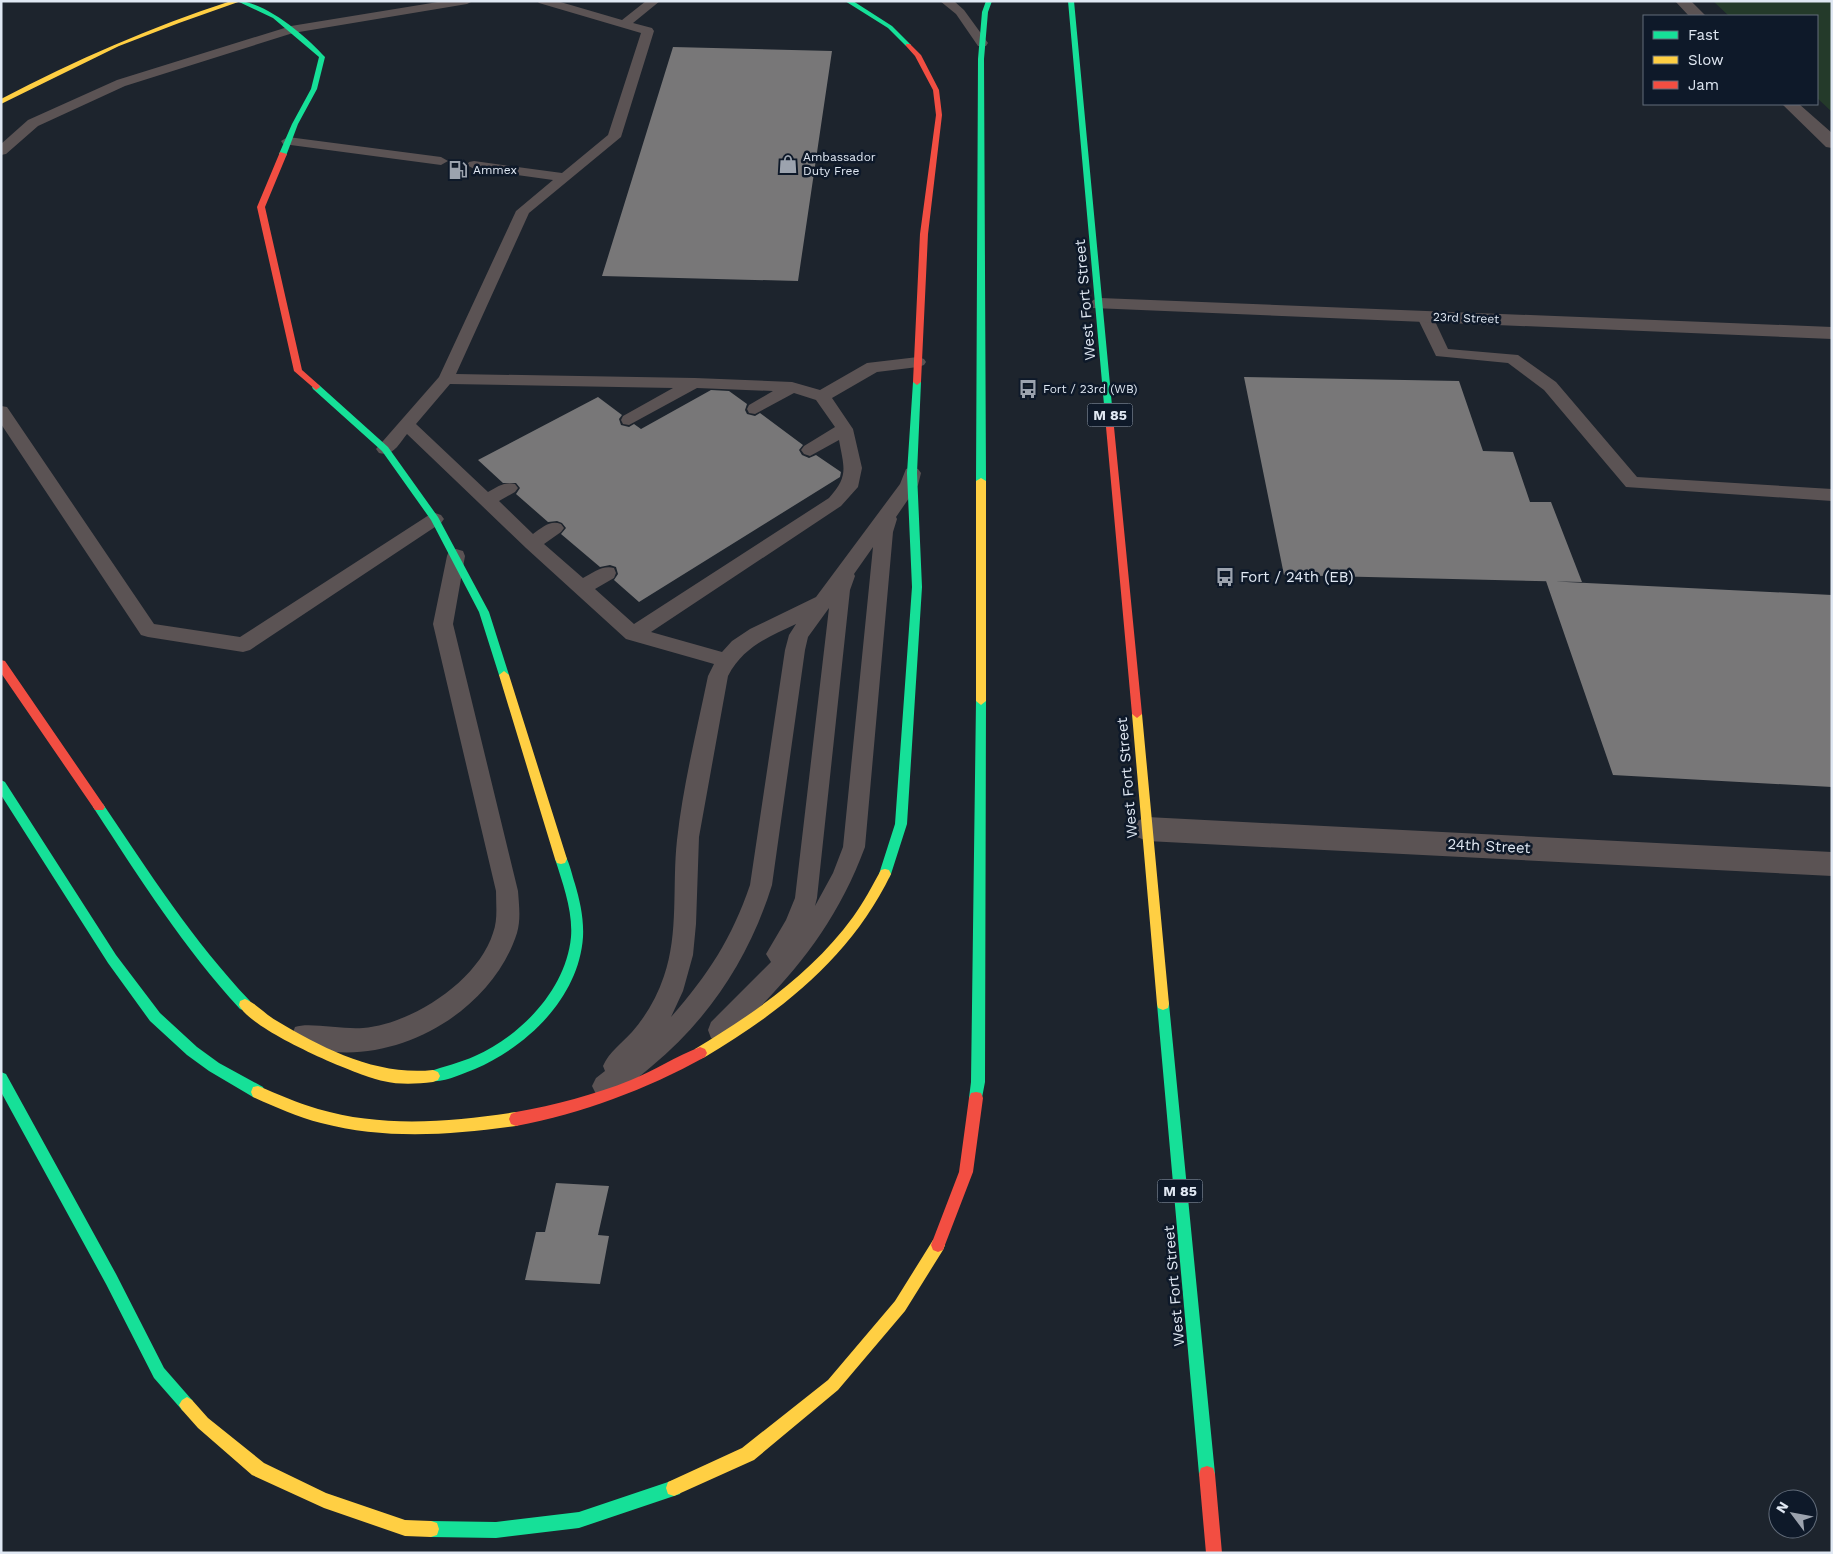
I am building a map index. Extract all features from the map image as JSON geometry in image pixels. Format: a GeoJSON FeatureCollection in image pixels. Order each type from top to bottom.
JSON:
{"type":"FeatureCollection","features":[{"type":"Feature","properties":{"kind":"main road"},"geometry":{"type":"LineString","coordinates":[[1,102],[74,62],[126,39],[201,12],[239,1],[275,17],[322,57],[314,89],[288,141],[261,207],[298,371],[385,449],[435,520],[456,556],[484,612],[576,908],[578,932],[574,954],[556,994],[526,1029],[504,1048],[480,1062],[457,1072],[441,1076],[403,1080],[377,1075],[348,1065],[280,1029],[250,1010],[198,952],[1,664]]}},
{"type":"Feature","properties":{"kind":"main road"},"geometry":{"type":"LineString","coordinates":[[1,785],[137,998],[173,1037],[212,1066],[252,1090],[292,1108],[338,1120],[393,1129],[450,1130],[542,1116],[586,1104],[639,1083],[698,1055],[738,1033],[774,1006],[828,956],[852,928],[887,870],[897,846],[901,824],[917,587],[912,473],[924,234],[939,115],[936,90],[923,63],[904,40],[873,15],[848,1]]}},
{"type":"Feature","properties":{"kind":"main road"},"geometry":{"type":"LineString","coordinates":[[1,1078],[159,1373],[203,1423],[258,1469],[324,1500],[405,1528],[496,1530],[579,1520],[666,1492],[748,1454],[833,1385],[900,1306],[936,1250],[966,1172],[978,1082],[982,43],[985,12],[989,1]]}},
{"type":"Feature","properties":{"kind":"main road","name":"West Fort Street"},"geometry":{"type":"LineString","coordinates":[[1071,1],[1214,1553]]}},
{"type":"Feature","properties":{"kind":"street"},"geometry":{"type":"LineString","coordinates":[[1682,1],[1697,15]]}},
{"type":"Feature","properties":{"kind":"street"},"geometry":{"type":"LineString","coordinates":[[1791,105],[1832,143]]}},
{"type":"Feature","properties":{"kind":"street","name":"23rd Street"},"geometry":{"type":"LineString","coordinates":[[1100,304],[1832,333]]}},
{"type":"Feature","properties":{"kind":"street","name":"24th Street"},"geometry":{"type":"LineString","coordinates":[[1147,829],[1832,864]]}},
{"type":"Feature","properties":{"kind":"lane"},"geometry":{"type":"LineString","coordinates":[[1,151],[32,123],[120,82],[291,30],[466,1]]}},
{"type":"Feature","properties":{"kind":"lane"},"geometry":{"type":"LineString","coordinates":[[385,449],[446,379],[523,211],[614,136],[648,31],[543,1]]}},
{"type":"Feature","properties":{"kind":"lane"},"geometry":{"type":"LineString","coordinates":[[624,24],[654,1]]}},
{"type":"Feature","properties":{"kind":"lane"},"geometry":{"type":"LineString","coordinates":[[946,1],[960,12],[982,43]]}},
{"type":"Feature","properties":{"kind":"lane"},"geometry":{"type":"LineString","coordinates":[[288,141],[441,161]]}},
{"type":"Feature","properties":{"kind":"lane"},"geometry":{"type":"LineString","coordinates":[[474,165],[564,177]]}},
{"type":"Feature","properties":{"kind":"lane"},"geometry":{"type":"LineString","coordinates":[[1426,317],[1442,353],[1512,358],[1550,386],[1632,483],[1832,495]]}},
{"type":"Feature","properties":{"kind":"lane"},"geometry":{"type":"LineString","coordinates":[[822,396],[874,367],[918,362]]}},
{"type":"Feature","properties":{"kind":"lane"},"geometry":{"type":"LineString","coordinates":[[446,379],[695,383],[792,387],[822,396],[845,429],[854,468],[849,487],[835,502],[633,634]]}},
{"type":"Feature","properties":{"kind":"lane"},"geometry":{"type":"LineString","coordinates":[[629,420],[695,383]]}},
{"type":"Feature","properties":{"kind":"lane"},"geometry":{"type":"LineString","coordinates":[[754,410],[792,387]]}},
{"type":"Feature","properties":{"kind":"lane"},"geometry":{"type":"LineString","coordinates":[[1,411],[148,630],[243,645],[435,520]]}},
{"type":"Feature","properties":{"kind":"lane"},"geometry":{"type":"LineString","coordinates":[[406,424],[532,543],[633,634],[725,660]]}},
{"type":"Feature","properties":{"kind":"lane"},"geometry":{"type":"LineString","coordinates":[[810,450],[845,429]]}},
{"type":"Feature","properties":{"kind":"lane"},"geometry":{"type":"LineString","coordinates":[[542,1116],[591,1095],[644,1058],[665,1039],[698,1003],[722,970],[756,904],[761,885],[795,650],[799,635],[893,508],[909,485],[912,473]]}},
{"type":"Feature","properties":{"kind":"lane"},"geometry":{"type":"LineString","coordinates":[[487,500],[509,488]]}},
{"type":"Feature","properties":{"kind":"lane"},"geometry":{"type":"LineString","coordinates":[[639,1083],[691,1052],[720,1030],[775,975],[816,925],[833,899],[846,872],[854,847],[884,532],[893,508]]}},
{"type":"Feature","properties":{"kind":"lane"},"geometry":{"type":"LineString","coordinates":[[532,543],[555,528]]}},
{"type":"Feature","properties":{"kind":"lane"},"geometry":{"type":"LineString","coordinates":[[280,1029],[336,1040],[366,1040],[395,1035],[424,1022],[456,999],[481,975],[498,950],[505,934],[509,911],[507,891],[443,624],[456,556]]}},
{"type":"Feature","properties":{"kind":"lane"},"geometry":{"type":"LineString","coordinates":[[691,1052],[738,1006],[790,937],[800,917],[807,888],[841,590],[852,562]]}},
{"type":"Feature","properties":{"kind":"lane"},"geometry":{"type":"LineString","coordinates":[[582,588],[607,574]]}},
{"type":"Feature","properties":{"kind":"lane"},"geometry":{"type":"LineString","coordinates":[[516,1120],[563,1101],[595,1083],[621,1061],[645,1035],[661,1013],[673,988],[681,964],[688,838],[718,676],[725,660],[734,649],[747,639],[804,613],[830,592]]}},
{"type":"Feature","properties":{"kind":"green space"},"geometry":{"type":"Polygon","coordinates":[[[1713,1],[1832,1],[1832,112],[1818,99],[1818,15],[1728,15],[1713,1]]]}},
{"type":"Feature","properties":{"kind":"building"},"geometry":{"type":"Polygon","coordinates":[[[673,47],[832,51],[798,281],[602,276],[673,47]]]}},
{"type":"Feature","properties":{"kind":"building"},"geometry":{"type":"Polygon","coordinates":[[[1244,377],[1459,381],[1483,451],[1513,452],[1530,502],[1551,502],[1582,582],[1284,575],[1244,377]]]}},
{"type":"Feature","properties":{"kind":"building"},"geometry":{"type":"Polygon","coordinates":[[[711,390],[729,391],[747,404],[745,410],[747,414],[755,416],[760,413],[803,445],[799,450],[802,455],[809,458],[816,455],[841,472],[840,477],[639,602],[614,580],[618,574],[616,567],[610,565],[600,567],[561,534],[566,528],[562,523],[557,521],[548,522],[516,494],[520,488],[516,483],[503,483],[478,460],[598,397],[622,415],[619,419],[621,425],[629,427],[634,424],[641,429],[711,390]]]}},
{"type":"Feature","properties":{"kind":"building"},"geometry":{"type":"Polygon","coordinates":[[[1546,581],[1832,595],[1832,787],[1613,775],[1546,581]]]}},
{"type":"Feature","properties":{"kind":"building"},"geometry":{"type":"Polygon","coordinates":[[[556,1183],[609,1186],[598,1235],[609,1236],[600,1284],[525,1280],[536,1232],[545,1232],[556,1183]]]}},
{"type":"Feature","properties":{"kind":"traffic: fast"},"geometry":{"type":"LineString","coordinates":[[240,1],[275,17],[322,57],[314,89],[295,124],[283,154]]}},
{"type":"Feature","properties":{"kind":"traffic: fast"},"geometry":{"type":"LineString","coordinates":[[848,1],[890,27],[908,45]]}},
{"type":"Feature","properties":{"kind":"traffic: fast"},"geometry":{"type":"LineString","coordinates":[[981,481],[981,59],[985,12],[989,1]]}},
{"type":"Feature","properties":{"kind":"traffic: fast"},"geometry":{"type":"LineString","coordinates":[[1071,1],[1110,427]]}},
{"type":"Feature","properties":{"kind":"traffic: fast"},"geometry":{"type":"LineString","coordinates":[[885,874],[901,824],[917,587],[912,473],[917,382]]}},
{"type":"Feature","properties":{"kind":"traffic: fast"},"geometry":{"type":"LineString","coordinates":[[316,387],[385,449],[435,519],[484,612],[504,675]]}},
{"type":"Feature","properties":{"kind":"traffic: fast"},"geometry":{"type":"LineString","coordinates":[[976,1098],[978,1082],[981,701]]}},
{"type":"Feature","properties":{"kind":"traffic: fast"},"geometry":{"type":"LineString","coordinates":[[1,785],[112,959],[155,1017],[192,1051],[214,1067],[258,1092]]}},
{"type":"Feature","properties":{"kind":"traffic: fast"},"geometry":{"type":"LineString","coordinates":[[99,807],[185,934],[204,959],[245,1005]]}},
{"type":"Feature","properties":{"kind":"traffic: fast"},"geometry":{"type":"LineString","coordinates":[[433,1076],[457,1070],[482,1059],[506,1045],[528,1028],[547,1008],[562,986],[572,962],[577,927],[570,888],[561,859]]}},
{"type":"Feature","properties":{"kind":"traffic: fast"},"geometry":{"type":"LineString","coordinates":[[1163,1004],[1207,1474]]}},
{"type":"Feature","properties":{"kind":"traffic: fast"},"geometry":{"type":"LineString","coordinates":[[1,1078],[111,1279],[159,1373],[187,1405]]}},
{"type":"Feature","properties":{"kind":"traffic: fast"},"geometry":{"type":"LineString","coordinates":[[431,1529],[496,1530],[579,1520],[674,1488]]}},
{"type":"Feature","properties":{"kind":"traffic: slow"},"geometry":{"type":"LineString","coordinates":[[1,102],[58,72],[117,45],[177,21],[238,1]]}},
{"type":"Feature","properties":{"kind":"traffic: slow"},"geometry":{"type":"LineString","coordinates":[[981,481],[981,701]]}},
{"type":"Feature","properties":{"kind":"traffic: slow"},"geometry":{"type":"LineString","coordinates":[[504,675],[561,859]]}},
{"type":"Feature","properties":{"kind":"traffic: slow"},"geometry":{"type":"LineString","coordinates":[[1137,714],[1163,1004]]}},
{"type":"Feature","properties":{"kind":"traffic: slow"},"geometry":{"type":"LineString","coordinates":[[700,1053],[765,1011],[825,960],[858,920],[885,874]]}},
{"type":"Feature","properties":{"kind":"traffic: slow"},"geometry":{"type":"LineString","coordinates":[[245,1005],[259,1017],[274,1026],[352,1065],[383,1075],[416,1078],[433,1076]]}},
{"type":"Feature","properties":{"kind":"traffic: slow"},"geometry":{"type":"LineString","coordinates":[[258,1092],[289,1106],[320,1116],[384,1127],[450,1127],[516,1119]]}},
{"type":"Feature","properties":{"kind":"traffic: slow"},"geometry":{"type":"LineString","coordinates":[[674,1488],[748,1454],[833,1385],[900,1306],[938,1245]]}},
{"type":"Feature","properties":{"kind":"traffic: slow"},"geometry":{"type":"LineString","coordinates":[[187,1405],[203,1423],[258,1469],[324,1500],[405,1528],[431,1529]]}},
{"type":"Feature","properties":{"kind":"traffic: jam"},"geometry":{"type":"LineString","coordinates":[[908,45],[918,55],[936,90],[939,115],[924,234],[917,382]]}},
{"type":"Feature","properties":{"kind":"traffic: jam"},"geometry":{"type":"LineString","coordinates":[[283,154],[261,207],[298,371],[316,387]]}},
{"type":"Feature","properties":{"kind":"traffic: jam"},"geometry":{"type":"LineString","coordinates":[[1110,427],[1137,714]]}},
{"type":"Feature","properties":{"kind":"traffic: jam"},"geometry":{"type":"LineString","coordinates":[[1,664],[99,807]]}},
{"type":"Feature","properties":{"kind":"traffic: jam"},"geometry":{"type":"LineString","coordinates":[[516,1119],[564,1109],[611,1094],[656,1076],[700,1053]]}},
{"type":"Feature","properties":{"kind":"traffic: jam"},"geometry":{"type":"LineString","coordinates":[[938,1245],[966,1172],[976,1098]]}},
{"type":"Feature","properties":{"kind":"traffic: jam"},"geometry":{"type":"LineString","coordinates":[[1207,1474],[1214,1553]]}},
{"type":"Feature","properties":{"kind":"place","name":"Ambassador Duty Free"},"geometry":{"type":"Point","coordinates":[788,164]}},
{"type":"Feature","properties":{"kind":"place","name":"Ammex"},"geometry":{"type":"Point","coordinates":[458,170]}},
{"type":"Feature","properties":{"kind":"place","name":"Fort / 23rd (WB)"},"geometry":{"type":"Point","coordinates":[1028,389]}},
{"type":"Feature","properties":{"kind":"place","name":"Fort / 24th (EB)"},"geometry":{"type":"Point","coordinates":[1225,577]}}]}
